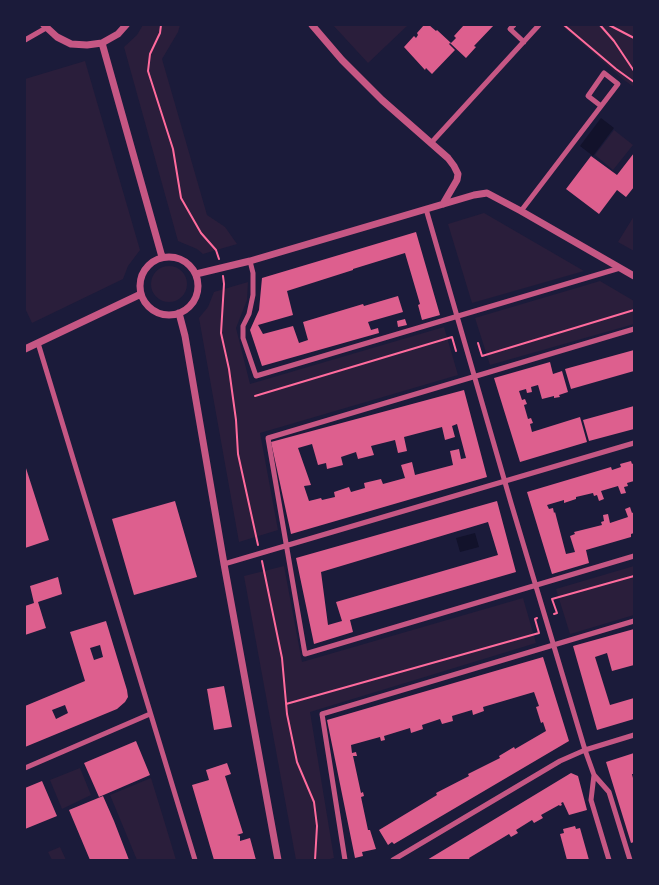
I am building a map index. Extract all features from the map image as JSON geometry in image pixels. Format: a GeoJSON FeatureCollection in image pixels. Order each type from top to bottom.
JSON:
{"type":"FeatureCollection","features":[{"type":"Feature","properties":{"kind":"street"},"geometry":{"type":"LineString","coordinates":[[25,40],[45,26],[57,38],[71,44],[102,43],[118,34],[126,25]]}},
{"type":"Feature","properties":{"kind":"street"},"geometry":{"type":"LineString","coordinates":[[312,25],[342,60],[382,100],[448,158],[458,174],[457,180],[443,204]]}},
{"type":"Feature","properties":{"kind":"street"},"geometry":{"type":"LineString","coordinates":[[514,25],[510,29],[524,42]]}},
{"type":"Feature","properties":{"kind":"street"},"geometry":{"type":"LineString","coordinates":[[431,143],[539,25]]}},
{"type":"Feature","properties":{"kind":"street"},"geometry":{"type":"LineString","coordinates":[[102,43],[162,257]]}},
{"type":"Feature","properties":{"kind":"street"},"geometry":{"type":"LineString","coordinates":[[521,210],[618,84],[604,73],[588,96],[601,106]]}},
{"type":"Feature","properties":{"kind":"street"},"geometry":{"type":"LineString","coordinates":[[196,274],[250,261],[443,204],[487,193],[521,210],[634,276]]}},
{"type":"Feature","properties":{"kind":"street"},"geometry":{"type":"LineString","coordinates":[[426,209],[585,750],[594,775],[609,792],[631,852],[630,860]]}},
{"type":"Feature","properties":{"kind":"street"},"geometry":{"type":"LineString","coordinates":[[172,256],[182,259],[191,266],[196,274],[198,293],[194,302],[179,313],[171,315],[156,312],[144,302],[141,294],[141,276],[146,267],[153,261],[162,257],[172,256]]}},
{"type":"Feature","properties":{"kind":"street"},"geometry":{"type":"LineString","coordinates":[[250,261],[253,273],[253,295],[249,314],[243,326],[243,338],[256,376],[620,268]]}},
{"type":"Feature","properties":{"kind":"street"},"geometry":{"type":"LineString","coordinates":[[25,349],[141,294]]}},
{"type":"Feature","properties":{"kind":"street"},"geometry":{"type":"LineString","coordinates":[[179,313],[185,336],[278,860]]}},
{"type":"Feature","properties":{"kind":"street"},"geometry":{"type":"LineString","coordinates":[[634,329],[268,438],[305,654],[634,556]]}},
{"type":"Feature","properties":{"kind":"street"},"geometry":{"type":"LineString","coordinates":[[38,343],[195,860]]}},
{"type":"Feature","properties":{"kind":"street"},"geometry":{"type":"LineString","coordinates":[[224,564],[634,443]]}},
{"type":"Feature","properties":{"kind":"street"},"geometry":{"type":"LineString","coordinates":[[345,860],[322,714],[634,621]]}},
{"type":"Feature","properties":{"kind":"street"},"geometry":{"type":"LineString","coordinates":[[25,768],[150,714]]}},
{"type":"Feature","properties":{"kind":"street"},"geometry":{"type":"LineString","coordinates":[[393,860],[560,761],[585,750],[634,735]]}},
{"type":"Feature","properties":{"kind":"street"},"geometry":{"type":"LineString","coordinates":[[594,775],[591,800],[609,860]]}},
{"type":"Feature","properties":{"kind":"path"},"geometry":{"type":"LineString","coordinates":[[160,25],[160,33],[150,54],[148,71],[174,149],[181,198],[201,233],[216,250],[222,268],[224,284],[220,333],[229,369],[236,420],[238,454],[282,658],[286,704],[297,762],[314,802],[317,826],[315,860]]}},
{"type":"Feature","properties":{"kind":"path"},"geometry":{"type":"LineString","coordinates":[[564,25],[634,82]]}},
{"type":"Feature","properties":{"kind":"path"},"geometry":{"type":"LineString","coordinates":[[600,25],[614,41],[634,71]]}},
{"type":"Feature","properties":{"kind":"path"},"geometry":{"type":"LineString","coordinates":[[609,25],[634,38]]}},
{"type":"Feature","properties":{"kind":"path"},"geometry":{"type":"LineString","coordinates":[[478,343],[482,356],[634,310]]}},
{"type":"Feature","properties":{"kind":"path"},"geometry":{"type":"LineString","coordinates":[[255,396],[452,337],[456,351]]}},
{"type":"Feature","properties":{"kind":"path"},"geometry":{"type":"LineString","coordinates":[[286,704],[539,633],[535,619],[557,613],[552,599],[634,576]]}},
{"type":"Feature","properties":{"kind":"shaded area"},"geometry":{"type":"Polygon","coordinates":[[[143,25],[180,25],[178,32],[162,59],[207,215],[225,227],[237,244],[203,254],[197,249],[178,241],[124,47],[137,35],[143,25]]]}},
{"type":"Feature","properties":{"kind":"shaded area"},"geometry":{"type":"Polygon","coordinates":[[[333,25],[408,25],[368,63],[333,25]]]}},
{"type":"Feature","properties":{"kind":"shaded area"},"geometry":{"type":"Polygon","coordinates":[[[561,25],[634,25],[634,87],[624,80],[561,25]]]}},
{"type":"Feature","properties":{"kind":"shaded area"},"geometry":{"type":"Polygon","coordinates":[[[85,61],[140,250],[128,266],[123,279],[32,323],[25,308],[25,79],[85,61]]]}},
{"type":"Feature","properties":{"kind":"shaded area"},"geometry":{"type":"Polygon","coordinates":[[[601,118],[614,128],[593,156],[580,146],[601,118]]]}},
{"type":"Feature","properties":{"kind":"shaded area"},"geometry":{"type":"Polygon","coordinates":[[[614,130],[633,145],[613,170],[595,155],[614,130]]]}},
{"type":"Feature","properties":{"kind":"shaded area"},"geometry":{"type":"Polygon","coordinates":[[[484,213],[584,271],[472,303],[448,224],[484,213]]]}},
{"type":"Feature","properties":{"kind":"shaded area"},"geometry":{"type":"Polygon","coordinates":[[[634,216],[634,251],[618,242],[634,216]]]}},
{"type":"Feature","properties":{"kind":"shaded area"},"geometry":{"type":"Polygon","coordinates":[[[169,266],[176,267],[182,271],[186,277],[186,291],[182,297],[176,301],[169,302],[162,301],[156,297],[152,291],[151,284],[152,277],[156,271],[162,267],[169,266]]]}},
{"type":"Feature","properties":{"kind":"shaded area"},"geometry":{"type":"Polygon","coordinates":[[[600,281],[634,301],[634,324],[490,365],[475,318],[600,281]]]}},
{"type":"Feature","properties":{"kind":"shaded area"},"geometry":{"type":"Polygon","coordinates":[[[248,282],[247,300],[236,328],[250,384],[444,327],[458,375],[260,433],[278,530],[239,542],[199,318],[208,307],[214,292],[248,282]]]}},
{"type":"Feature","properties":{"kind":"shaded area"},"geometry":{"type":"Polygon","coordinates":[[[475,533],[479,547],[460,552],[456,538],[475,533]]]}},
{"type":"Feature","properties":{"kind":"shaded area"},"geometry":{"type":"Polygon","coordinates":[[[284,566],[302,662],[523,598],[536,643],[310,712],[334,858],[326,860],[296,860],[244,576],[284,566]]]}},
{"type":"Feature","properties":{"kind":"shaded area"},"geometry":{"type":"Polygon","coordinates":[[[634,566],[634,615],[570,634],[556,589],[634,566]]]}},
{"type":"Feature","properties":{"kind":"shaded area"},"geometry":{"type":"Polygon","coordinates":[[[80,768],[91,795],[62,809],[50,780],[80,768]]]}},
{"type":"Feature","properties":{"kind":"shaded area"},"geometry":{"type":"Polygon","coordinates":[[[151,778],[176,860],[137,860],[110,795],[151,778]]]}},
{"type":"Feature","properties":{"kind":"shaded area"},"geometry":{"type":"Polygon","coordinates":[[[60,847],[66,860],[52,860],[48,852],[60,847]]]}},
{"type":"Feature","properties":{"kind":"building"},"geometry":{"type":"Polygon","coordinates":[[[424,25],[429,25],[437,30],[451,43],[456,38],[454,36],[464,25],[494,25],[474,46],[476,47],[466,58],[450,43],[455,50],[432,74],[426,68],[425,70],[404,47],[414,36],[416,38],[417,33],[424,25]]]}},
{"type":"Feature","properties":{"kind":"building"},"geometry":{"type":"Polygon","coordinates":[[[634,153],[634,187],[626,197],[617,190],[599,214],[566,189],[591,156],[617,175],[634,153]]]}},
{"type":"Feature","properties":{"kind":"building"},"geometry":{"type":"Polygon","coordinates":[[[416,232],[440,315],[422,320],[418,305],[420,304],[405,253],[287,291],[293,315],[258,325],[263,334],[293,326],[299,343],[308,340],[303,322],[363,304],[364,306],[398,296],[403,312],[368,322],[371,330],[378,328],[379,333],[262,366],[250,330],[259,310],[262,278],[416,232]]]}},
{"type":"Feature","properties":{"kind":"building"},"geometry":{"type":"Polygon","coordinates":[[[405,319],[407,325],[398,327],[397,321],[405,319]]]}},
{"type":"Feature","properties":{"kind":"building"},"geometry":{"type":"Polygon","coordinates":[[[634,350],[634,371],[571,389],[565,369],[634,350]]]}},
{"type":"Feature","properties":{"kind":"building"},"geometry":{"type":"Polygon","coordinates":[[[550,362],[553,374],[562,371],[568,392],[559,395],[560,397],[554,398],[554,396],[542,399],[538,385],[531,387],[532,392],[527,393],[526,389],[519,391],[522,400],[525,399],[527,404],[524,405],[528,419],[531,418],[533,423],[530,424],[532,432],[580,417],[587,442],[520,462],[494,378],[550,362]]]}},
{"type":"Feature","properties":{"kind":"building"},"geometry":{"type":"Polygon","coordinates":[[[464,390],[487,477],[291,534],[271,442],[464,390]],[[457,424],[452,426],[455,437],[445,440],[442,427],[404,437],[407,451],[398,453],[395,440],[371,446],[374,455],[358,459],[356,452],[341,457],[343,465],[327,469],[326,463],[318,465],[312,444],[298,448],[311,485],[304,486],[309,501],[335,497],[334,492],[349,487],[351,492],[365,488],[364,483],[381,479],[383,484],[405,478],[401,465],[412,462],[415,475],[453,465],[450,451],[459,449],[461,459],[466,458],[457,424]]]}},
{"type":"Feature","properties":{"kind":"building"},"geometry":{"type":"Polygon","coordinates":[[[634,406],[634,429],[589,441],[583,420],[634,406]]]}},
{"type":"Feature","properties":{"kind":"building"},"geometry":{"type":"Polygon","coordinates":[[[631,461],[632,464],[634,463],[634,481],[627,483],[628,486],[624,487],[626,493],[621,494],[618,486],[601,491],[604,499],[599,501],[597,495],[594,496],[593,493],[576,497],[576,499],[564,503],[564,500],[547,505],[549,509],[553,508],[555,512],[566,554],[575,552],[570,536],[575,534],[574,532],[602,525],[601,522],[604,521],[603,515],[608,514],[610,523],[628,517],[625,509],[630,507],[632,513],[634,512],[634,533],[631,534],[631,537],[586,550],[589,563],[552,574],[527,492],[611,467],[612,470],[621,467],[620,464],[631,461]]]}},
{"type":"Feature","properties":{"kind":"building"},"geometry":{"type":"Polygon","coordinates":[[[25,465],[49,540],[25,548],[25,465]]]}},
{"type":"Feature","properties":{"kind":"building"},"geometry":{"type":"Polygon","coordinates":[[[175,501],[197,577],[134,595],[112,519],[175,501]]]}},
{"type":"Feature","properties":{"kind":"building"},"geometry":{"type":"Polygon","coordinates":[[[497,501],[516,572],[350,620],[353,632],[314,644],[296,558],[497,501]],[[488,522],[321,572],[328,625],[342,621],[336,602],[498,555],[488,522]]]}},
{"type":"Feature","properties":{"kind":"building"},"geometry":{"type":"Polygon","coordinates":[[[58,577],[62,594],[38,602],[46,628],[25,635],[25,606],[34,603],[30,586],[58,577]]]}},
{"type":"Feature","properties":{"kind":"building"},"geometry":{"type":"Polygon","coordinates":[[[106,621],[128,697],[117,709],[25,747],[25,706],[85,681],[70,632],[106,621]],[[100,645],[90,648],[94,660],[103,657],[100,645]],[[65,705],[52,710],[56,719],[68,713],[65,705]]]}},
{"type":"Feature","properties":{"kind":"building"},"geometry":{"type":"Polygon","coordinates":[[[634,629],[634,665],[612,671],[607,653],[595,657],[610,705],[634,698],[634,719],[597,730],[573,646],[634,629]]]}},
{"type":"Feature","properties":{"kind":"building"},"geometry":{"type":"Polygon","coordinates":[[[543,657],[569,741],[394,844],[392,842],[388,845],[379,830],[437,795],[436,793],[469,776],[468,774],[546,731],[543,722],[541,723],[536,707],[539,706],[534,692],[483,707],[484,711],[473,715],[472,710],[452,716],[453,721],[442,724],[440,719],[422,725],[423,729],[411,733],[410,728],[384,736],[385,740],[381,741],[380,737],[351,745],[352,753],[356,752],[357,756],[353,756],[361,793],[363,792],[364,796],[361,797],[368,830],[370,830],[376,849],[362,852],[363,856],[355,858],[327,720],[543,657]]]}},
{"type":"Feature","properties":{"kind":"building"},"geometry":{"type":"Polygon","coordinates":[[[224,686],[232,727],[214,730],[207,689],[224,686]]]}},
{"type":"Feature","properties":{"kind":"building"},"geometry":{"type":"Polygon","coordinates":[[[136,741],[150,775],[99,797],[84,763],[136,741]]]}},
{"type":"Feature","properties":{"kind":"building"},"geometry":{"type":"Polygon","coordinates":[[[634,753],[634,774],[632,774],[634,782],[634,842],[631,843],[606,762],[634,753]]]}},
{"type":"Feature","properties":{"kind":"building"},"geometry":{"type":"Polygon","coordinates":[[[227,763],[231,774],[225,776],[243,833],[237,835],[240,836],[240,841],[250,838],[256,860],[214,860],[192,785],[209,780],[206,770],[227,763]]]}},
{"type":"Feature","properties":{"kind":"building"},"geometry":{"type":"Polygon","coordinates":[[[571,773],[578,776],[587,810],[569,815],[563,802],[561,803],[562,805],[541,815],[543,818],[534,823],[532,820],[516,830],[518,833],[511,837],[509,834],[469,858],[470,860],[427,860],[571,773]]]}},
{"type":"Feature","properties":{"kind":"building"},"geometry":{"type":"Polygon","coordinates":[[[42,781],[57,816],[25,829],[25,788],[42,781]]]}},
{"type":"Feature","properties":{"kind":"building"},"geometry":{"type":"Polygon","coordinates":[[[103,796],[129,860],[90,860],[69,810],[103,796]]]}},
{"type":"Feature","properties":{"kind":"building"},"geometry":{"type":"Polygon","coordinates":[[[575,826],[576,829],[580,828],[589,860],[567,860],[560,834],[564,833],[563,829],[575,826]]]}}]}
